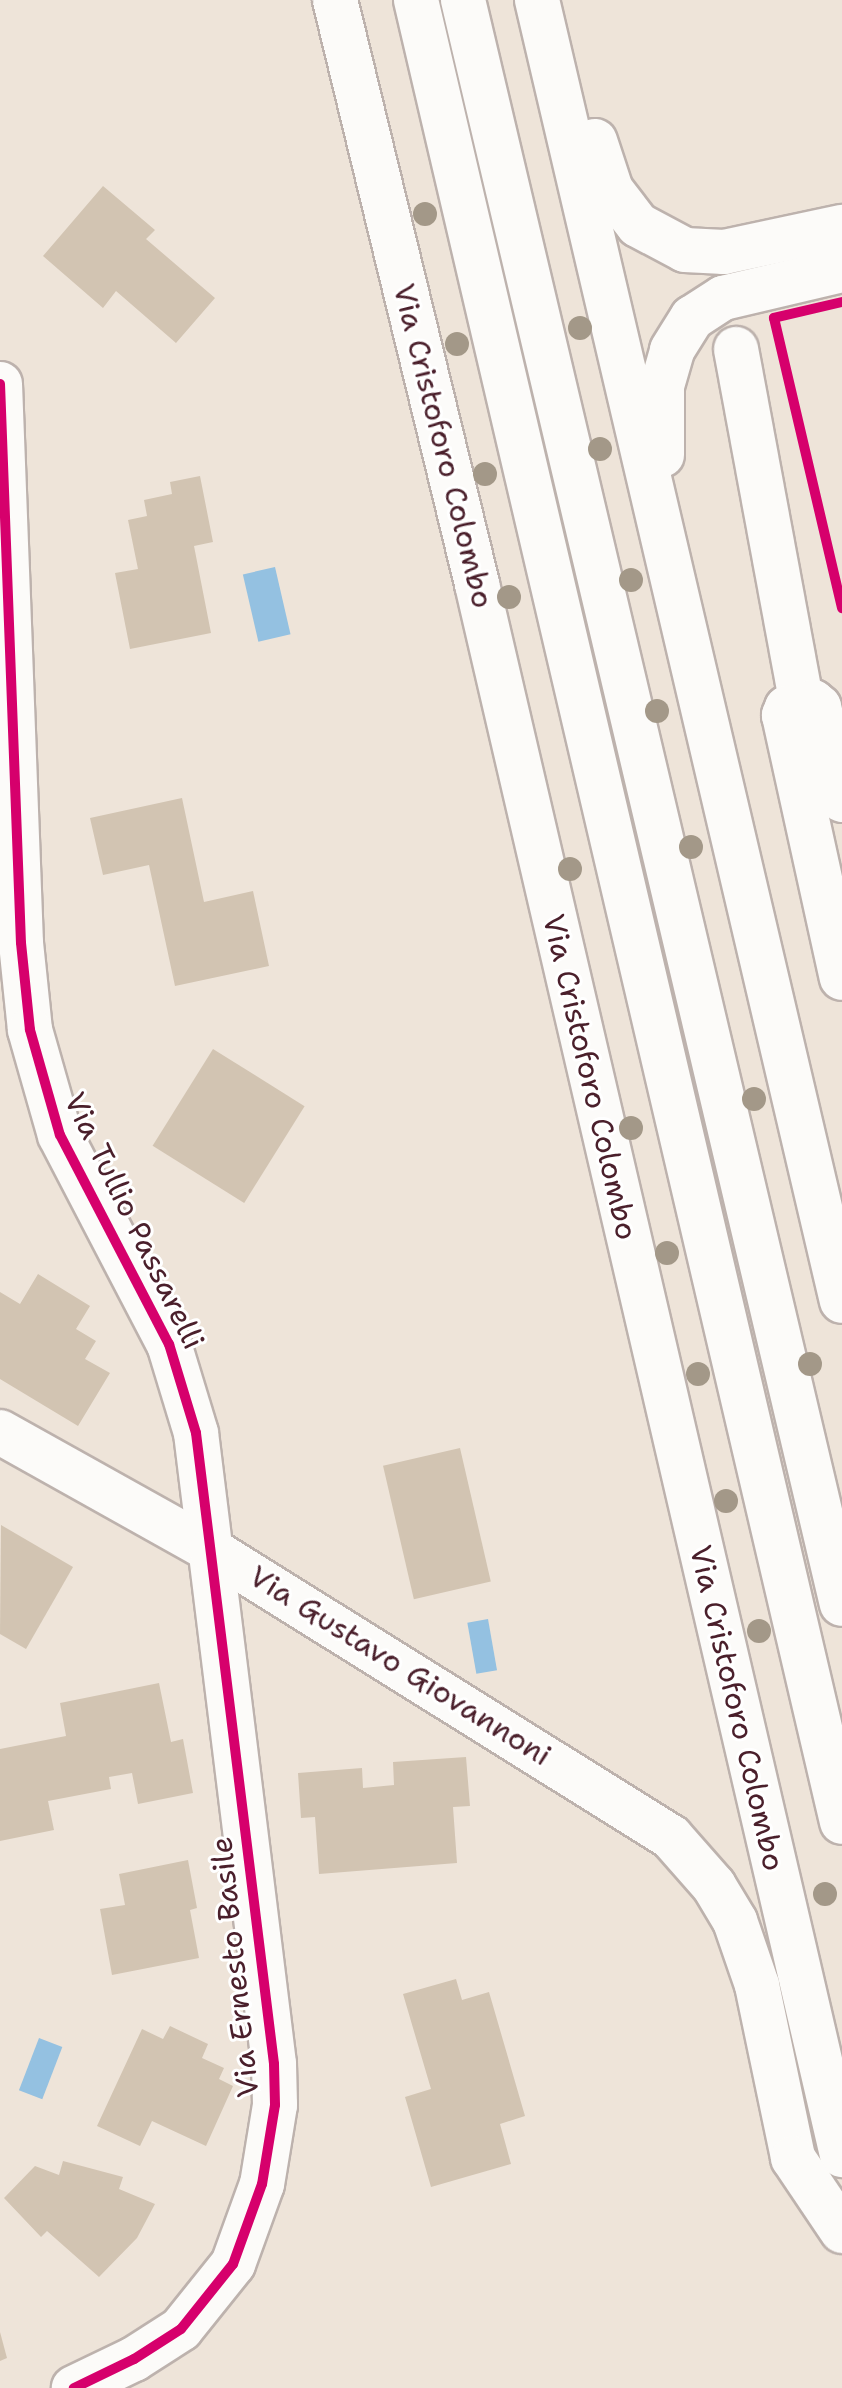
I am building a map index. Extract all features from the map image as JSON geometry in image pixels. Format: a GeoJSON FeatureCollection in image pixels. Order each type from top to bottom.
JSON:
{"type":"FeatureCollection","features":[{"type":"Feature","properties":{"kind":"main road","name":"Via Cristoforo Colombo"},"geometry":{"type":"LineString","coordinates":[[335,0],[477,584],[842,2155]]}},
{"type":"Feature","properties":{"kind":"main road"},"geometry":{"type":"LineString","coordinates":[[416,0],[842,1822]]}},
{"type":"Feature","properties":{"kind":"main road"},"geometry":{"type":"LineString","coordinates":[[463,0],[842,1604]]}},
{"type":"Feature","properties":{"kind":"main road"},"geometry":{"type":"LineString","coordinates":[[537,0],[664,541],[834,1233],[842,1301]]}},
{"type":"Feature","properties":{"kind":"main road"},"geometry":{"type":"LineString","coordinates":[[548,0],[578,78],[604,172],[620,206],[638,225],[669,244],[699,253],[724,252],[842,227]]}},
{"type":"Feature","properties":{"kind":"main road"},"geometry":{"type":"LineString","coordinates":[[664,541],[665,372],[685,328],[723,298],[842,270]]}},
{"type":"Feature","properties":{"kind":"main road"},"geometry":{"type":"LineString","coordinates":[[736,349],[802,705]]}},
{"type":"Feature","properties":{"kind":"main road","name":"Via Tullio Passarelli"},"geometry":{"type":"LineString","coordinates":[[0,384],[21,943],[30,1030],[60,1135],[180,1371],[199,1448],[211,1550]]}},
{"type":"Feature","properties":{"kind":"main road"},"geometry":{"type":"LineString","coordinates":[[842,800],[819,707],[802,705],[787,708],[784,715],[842,978]]}},
{"type":"Feature","properties":{"kind":"main road","name":"Via Gustavo Giovannoni"},"geometry":{"type":"LineString","coordinates":[[0,1432],[211,1550],[671,1837],[714,1886],[735,1921],[757,1985],[793,2158],[842,2231]]}},
{"type":"Feature","properties":{"kind":"main road","name":"Via Ernesto Basile"},"geometry":{"type":"LineString","coordinates":[[74,2388],[156,2346],[209,2298],[246,2234],[270,2145],[275,2105],[270,2023],[211,1550]]}},
{"type":"Feature","properties":{"kind":"water"},"geometry":{"type":"Polygon","coordinates":[[[275,567],[291,634],[258,642],[243,574],[275,567]]]}},
{"type":"Feature","properties":{"kind":"water"},"geometry":{"type":"Polygon","coordinates":[[[488,1619],[497,1670],[476,1674],[467,1623],[488,1619]]]}},
{"type":"Feature","properties":{"kind":"water"},"geometry":{"type":"Polygon","coordinates":[[[39,2038],[62,2047],[42,2099],[19,2090],[39,2038]]]}},
{"type":"Feature","properties":{"kind":"building"},"geometry":{"type":"Polygon","coordinates":[[[103,186],[155,230],[146,239],[215,298],[176,343],[116,291],[103,308],[43,256],[103,186]]]}},
{"type":"Feature","properties":{"kind":"building"},"geometry":{"type":"Polygon","coordinates":[[[200,476],[213,542],[194,546],[211,633],[130,649],[115,573],[138,569],[128,520],[147,516],[144,500],[172,494],[170,482],[200,476]]]}},
{"type":"Feature","properties":{"kind":"building"},"geometry":{"type":"Polygon","coordinates":[[[182,798],[204,902],[253,891],[269,966],[175,986],[149,865],[103,875],[90,818],[182,798]]]}},
{"type":"Feature","properties":{"kind":"building"},"geometry":{"type":"Polygon","coordinates":[[[213,1049],[305,1106],[244,1203],[153,1146],[213,1049]]]}},
{"type":"Feature","properties":{"kind":"building"},"geometry":{"type":"Polygon","coordinates":[[[38,1274],[90,1306],[76,1329],[96,1341],[85,1359],[110,1373],[78,1426],[0,1379],[0,1292],[20,1304],[38,1274]]]}},
{"type":"Feature","properties":{"kind":"building"},"geometry":{"type":"Polygon","coordinates":[[[460,1448],[491,1581],[414,1599],[383,1466],[460,1448]]]}},
{"type":"Feature","properties":{"kind":"building"},"geometry":{"type":"Polygon","coordinates":[[[1,1525],[73,1567],[26,1649],[0,1634],[1,1525]]]}},
{"type":"Feature","properties":{"kind":"building"},"geometry":{"type":"Polygon","coordinates":[[[159,1683],[171,1742],[183,1739],[193,1793],[138,1804],[132,1773],[109,1777],[111,1789],[48,1801],[54,1830],[0,1841],[0,1749],[66,1736],[60,1703],[159,1683]]]}},
{"type":"Feature","properties":{"kind":"building"},"geometry":{"type":"Polygon","coordinates":[[[466,1757],[470,1806],[453,1807],[457,1863],[319,1874],[315,1817],[301,1818],[298,1773],[362,1768],[363,1788],[394,1785],[393,1762],[466,1757]]]}},
{"type":"Feature","properties":{"kind":"building"},"geometry":{"type":"Polygon","coordinates":[[[188,1860],[197,1908],[190,1910],[199,1958],[112,1975],[100,1909],[125,1905],[119,1874],[188,1860]]]}},
{"type":"Feature","properties":{"kind":"building"},"geometry":{"type":"Polygon","coordinates":[[[456,1979],[462,2000],[489,1992],[525,2116],[500,2124],[511,2164],[431,2187],[405,2097],[431,2089],[403,1994],[456,1979]]]}},
{"type":"Feature","properties":{"kind":"building"},"geometry":{"type":"Polygon","coordinates":[[[170,2026],[208,2044],[202,2058],[224,2068],[219,2079],[233,2086],[206,2146],[152,2121],[140,2146],[97,2126],[142,2029],[163,2039],[170,2026]]]}},
{"type":"Feature","properties":{"kind":"building"},"geometry":{"type":"Polygon","coordinates":[[[63,2161],[123,2177],[119,2189],[155,2204],[137,2238],[99,2277],[47,2231],[41,2237],[4,2198],[35,2166],[59,2175],[63,2161]]]}},
{"type":"Feature","properties":{"kind":"building"},"geometry":{"type":"Polygon","coordinates":[[[0,2332],[7,2358],[0,2361],[0,2332]]]}},
{"type":"Feature","properties":{"kind":"cycle path"},"geometry":{"type":"LineString","coordinates":[[842,302],[774,318],[842,608]]}},
{"type":"Feature","properties":{"kind":"cycle path"},"geometry":{"type":"LineString","coordinates":[[0,384],[21,943],[30,1030],[60,1135],[169,1344],[196,1433],[274,2064],[275,2105],[262,2184],[233,2264],[181,2329],[134,2359],[74,2388]]}}]}
